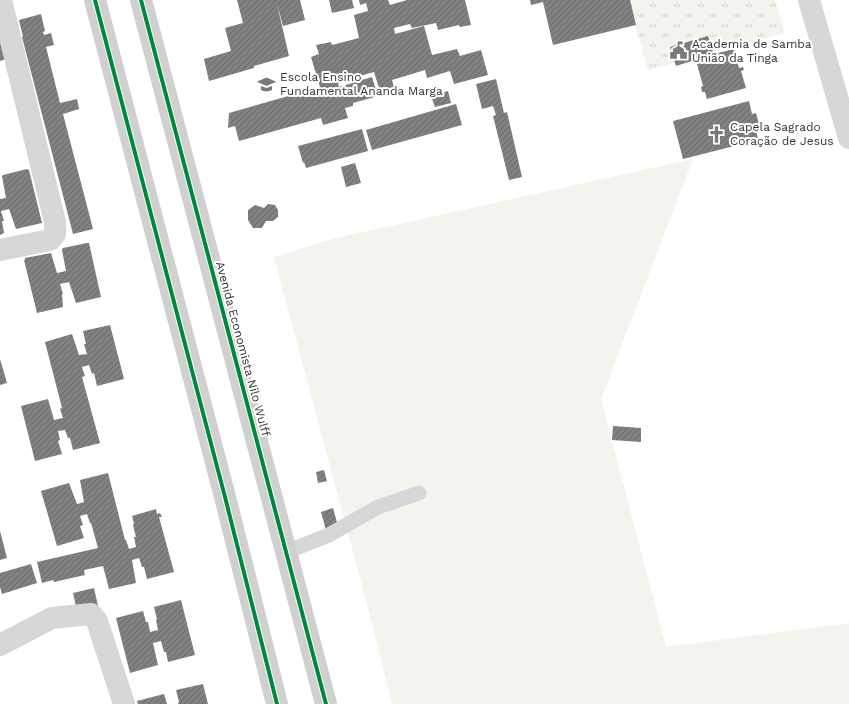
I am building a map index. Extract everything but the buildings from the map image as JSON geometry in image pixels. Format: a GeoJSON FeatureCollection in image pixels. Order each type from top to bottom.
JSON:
{"type":"FeatureCollection","features":[{"type":"Feature","properties":{"kind":"street"},"geometry":{"type":"LineString","coordinates":[[0,250],[50,240],[55,234],[55,222],[1,0]]}},
{"type":"Feature","properties":{"kind":"street"},"geometry":{"type":"LineString","coordinates":[[95,0],[226,496],[277,704]]}},
{"type":"Feature","properties":{"kind":"street","name":"Avenida Economista Nilo Wulff"},"geometry":{"type":"LineString","coordinates":[[141,0],[326,704]]}},
{"type":"Feature","properties":{"kind":"street"},"geometry":{"type":"LineString","coordinates":[[810,0],[849,138]]}},
{"type":"Feature","properties":{"kind":"street"},"geometry":{"type":"LineString","coordinates":[[0,645],[52,618],[91,614],[97,621],[124,704]]}},
{"type":"Feature","properties":{"kind":"lane"},"geometry":{"type":"LineString","coordinates":[[286,552],[329,535],[378,507],[419,493]]}},
{"type":"Feature","properties":{"kind":"green space","name":"Academia de Samba União da Tinga"},"geometry":{"type":"Polygon","coordinates":[[[628,0],[775,0],[785,33],[648,70],[628,0]]]}},
{"type":"Feature","properties":{"kind":"green space"},"geometry":{"type":"Polygon","coordinates":[[[693,159],[601,399],[666,647],[849,623],[849,704],[392,704],[372,623],[274,257],[336,238],[693,159]]]}},
{"type":"Feature","properties":{"kind":"cycle path"},"geometry":{"type":"LineString","coordinates":[[95,0],[225,497],[277,704]]}},
{"type":"Feature","properties":{"kind":"cycle path"},"geometry":{"type":"LineString","coordinates":[[141,0],[326,704]]}},
{"type":"Feature","properties":{"kind":"place","name":"Academia de Samba União da Tinga"},"geometry":{"type":"Point","coordinates":[679,51]}},
{"type":"Feature","properties":{"kind":"place","name":"Escola Ensino Fundamental Ananda Marga"},"geometry":{"type":"Point","coordinates":[267,84]}},
{"type":"Feature","properties":{"kind":"place","name":"Capela Sagrado Coração de Jesus"},"geometry":{"type":"Point","coordinates":[717,134]}}]}
